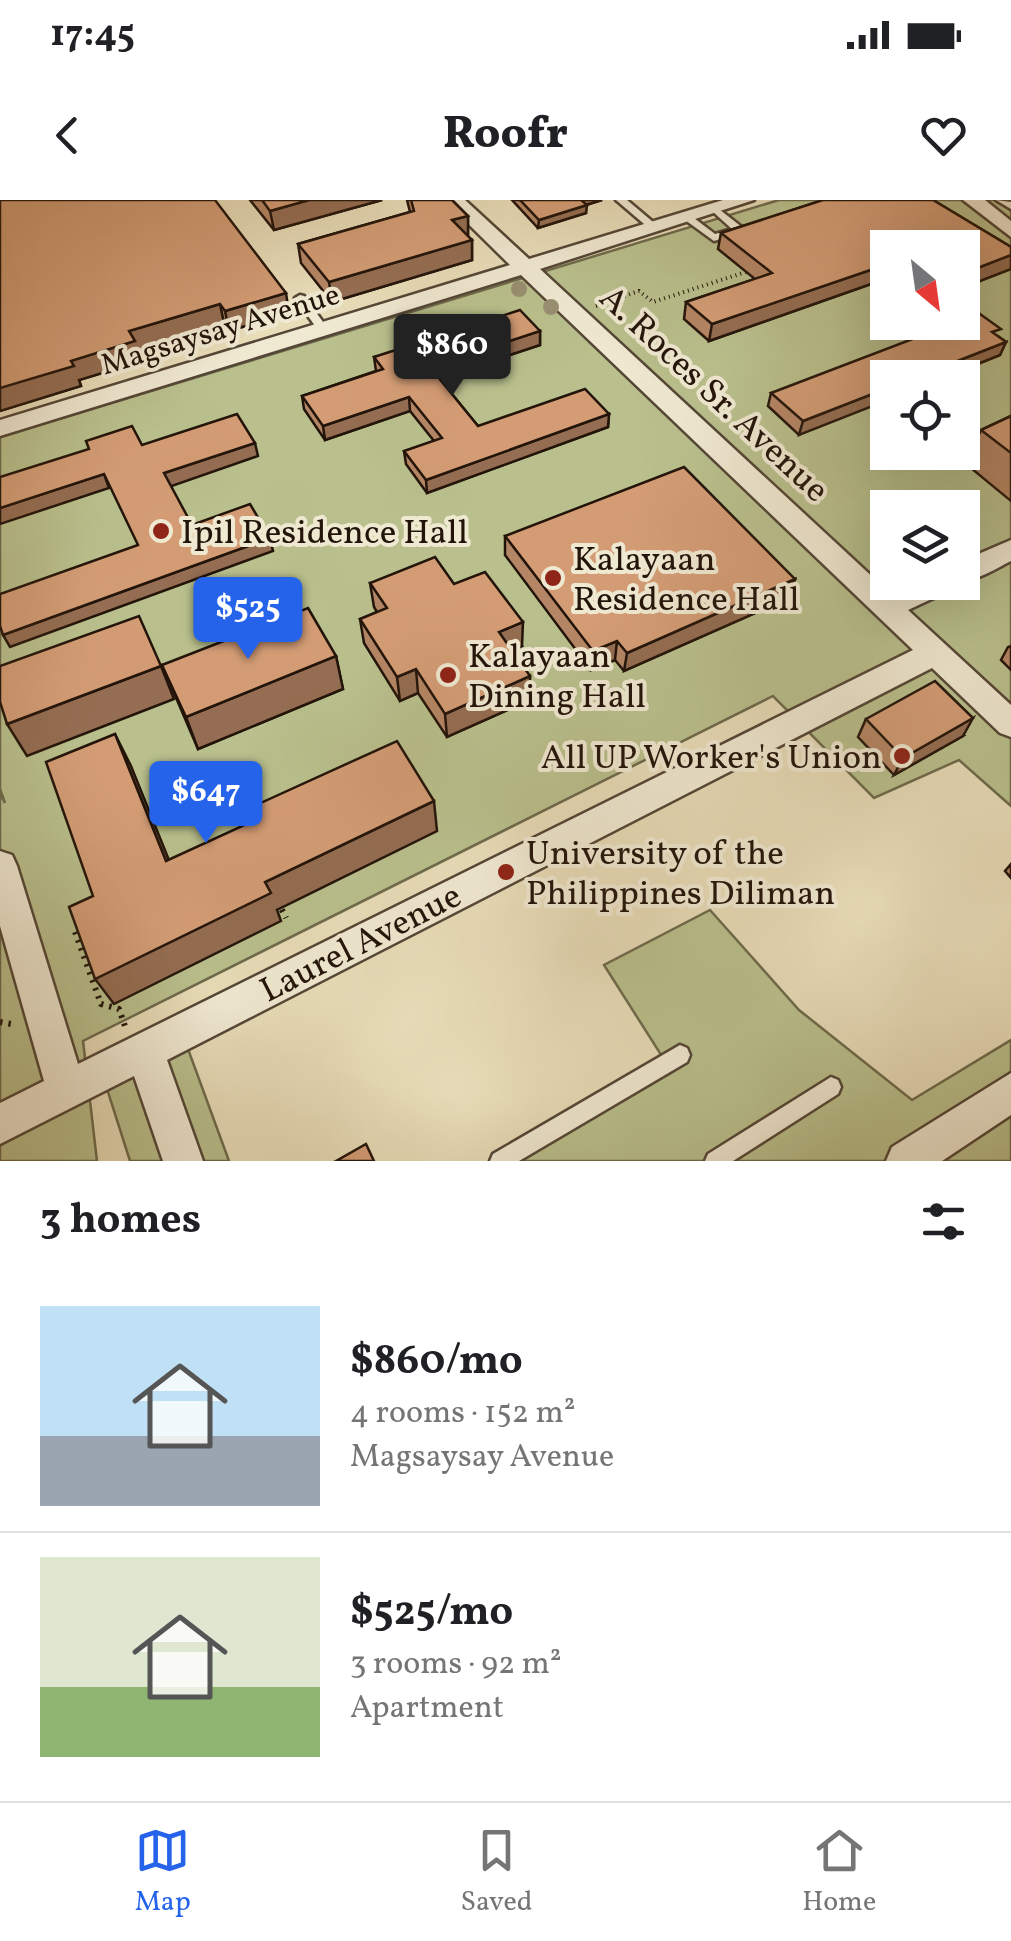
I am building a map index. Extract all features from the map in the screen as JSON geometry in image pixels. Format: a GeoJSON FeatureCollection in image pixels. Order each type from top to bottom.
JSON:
{"type":"FeatureCollection","features":[{"type":"Feature","properties":{"kind":"street","name":"A. Roces Sr. Avenue"},"geometry":{"type":"LineString","coordinates":[[454,200],[1011,724]]}},
{"type":"Feature","properties":{"kind":"street","name":"Magsaysay Avenue"},"geometry":{"type":"LineString","coordinates":[[0,428],[744,200]]}},
{"type":"Feature","properties":{"kind":"street"},"geometry":{"type":"LineString","coordinates":[[973,200],[1011,231]]}},
{"type":"Feature","properties":{"kind":"street"},"geometry":{"type":"LineString","coordinates":[[980,565],[1011,550]]}},
{"type":"Feature","properties":{"kind":"street"},"geometry":{"type":"LineString","coordinates":[[888,607],[904,600]]}},
{"type":"Feature","properties":{"kind":"street","name":"Laurel Avenue"},"geometry":{"type":"LineString","coordinates":[[0,1124],[934,653]]}},
{"type":"Feature","properties":{"kind":"street"},"geometry":{"type":"LineString","coordinates":[[0,866],[66,1089]]}},
{"type":"Feature","properties":{"kind":"street"},"geometry":{"type":"LineString","coordinates":[[139,1052],[183,1161]]}},
{"type":"Feature","properties":{"kind":"street"},"geometry":{"type":"LineString","coordinates":[[906,1161],[1011,1092]]}},
{"type":"Feature","properties":{"kind":"lane"},"geometry":{"type":"LineString","coordinates":[[621,200],[654,227]]}},
{"type":"Feature","properties":{"kind":"lane"},"geometry":{"type":"LineString","coordinates":[[1001,200],[1011,206]]}},
{"type":"Feature","properties":{"kind":"lane"},"geometry":{"type":"LineString","coordinates":[[686,218],[714,238],[735,234],[739,230],[715,209]]}},
{"type":"Feature","properties":{"kind":"lane"},"geometry":{"type":"LineString","coordinates":[[300,298],[322,328]]}},
{"type":"Feature","properties":{"kind":"lane"},"geometry":{"type":"LineString","coordinates":[[500,1161],[680,1055]]}},
{"type":"Feature","properties":{"kind":"lane"},"geometry":{"type":"LineString","coordinates":[[715,1161],[831,1087]]}},
{"type":"Feature","properties":{"kind":"path"},"geometry":{"type":"LineString","coordinates":[[575,314],[639,291],[653,302],[749,272]]}},
{"type":"Feature","properties":{"kind":"path"},"geometry":{"type":"LineString","coordinates":[[272,892],[286,918]]}},
{"type":"Feature","properties":{"kind":"path"},"geometry":{"type":"LineString","coordinates":[[92,921],[74,930],[101,1004],[119,1009],[139,1052]]}},
{"type":"Feature","properties":{"kind":"green space"},"geometry":{"type":"Polygon","coordinates":[[[779,200],[1011,200],[1011,806],[959,760],[874,798],[773,696],[83,1041],[97,1161],[0,1161],[0,794],[5,803],[0,789],[0,437],[779,200]]]}},
{"type":"Feature","properties":{"kind":"green space"},"geometry":{"type":"Polygon","coordinates":[[[710,910],[799,1010],[912,1100],[1011,1040],[1011,1161],[516,1161],[672,1072],[604,965],[710,910]]]}},
{"type":"Feature","properties":{"kind":"green space"},"geometry":{"type":"Polygon","coordinates":[[[188,1049],[229,1161],[130,1161],[107,1089],[188,1049]]]}},
{"type":"Feature","properties":{"kind":"building"},"geometry":{"type":"Polygon","coordinates":[[[0,200],[215,200],[286,293],[225,311],[220,304],[129,331],[135,341],[71,361],[74,366],[0,388],[0,200]]]}},
{"type":"Feature","properties":{"kind":"building"},"geometry":{"type":"Polygon","coordinates":[[[262,200],[309,200],[270,211],[262,200]]]}},
{"type":"Feature","properties":{"kind":"building"},"geometry":{"type":"Polygon","coordinates":[[[411,200],[452,200],[468,216],[452,220],[472,240],[329,282],[298,244],[414,211],[411,200]]]}},
{"type":"Feature","properties":{"kind":"building"},"geometry":{"type":"Polygon","coordinates":[[[520,200],[581,200],[587,205],[539,220],[520,200]]]}},
{"type":"Feature","properties":{"kind":"building"},"geometry":{"type":"Polygon","coordinates":[[[823,200],[933,200],[1011,247],[1011,255],[980,267],[980,230],[870,230],[870,270],[712,324],[686,302],[772,273],[721,233],[823,200]]]}},
{"type":"Feature","properties":{"kind":"building"},"geometry":{"type":"Polygon","coordinates":[[[520,310],[540,331],[430,367],[478,426],[585,389],[609,414],[426,480],[404,451],[442,438],[409,397],[323,426],[302,396],[383,369],[374,357],[520,310]]]}},
{"type":"Feature","properties":{"kind":"building"},"geometry":{"type":"Polygon","coordinates":[[[980,314],[1001,329],[992,332],[1006,342],[960,360],[870,360],[870,395],[803,421],[771,393],[910,340],[980,340],[980,314]]]}},
{"type":"Feature","properties":{"kind":"building","name":"Ipil Residence Hall"},"geometry":{"type":"Polygon","coordinates":[[[237,414],[255,443],[164,473],[192,525],[250,504],[270,538],[3,635],[0,594],[138,545],[104,474],[0,508],[0,477],[89,449],[86,441],[132,426],[142,445],[237,414]]]}},
{"type":"Feature","properties":{"kind":"building"},"geometry":{"type":"Polygon","coordinates":[[[1011,416],[1011,453],[981,430],[1011,416]]]}},
{"type":"Feature","properties":{"kind":"building","name":"Kalayaan Residence Hall"},"geometry":{"type":"Polygon","coordinates":[[[684,467],[795,579],[627,653],[617,641],[593,651],[505,536],[684,467]]]}},
{"type":"Feature","properties":{"kind":"building","name":"Kalayaan Dining Hall"},"geometry":{"type":"Polygon","coordinates":[[[435,557],[454,584],[485,572],[523,622],[499,632],[530,676],[445,714],[416,669],[397,677],[360,619],[387,608],[370,583],[435,557]]]}},
{"type":"Feature","properties":{"kind":"building"},"geometry":{"type":"Polygon","coordinates":[[[308,608],[336,656],[186,717],[162,665],[308,608]]]}},
{"type":"Feature","properties":{"kind":"building"},"geometry":{"type":"Polygon","coordinates":[[[139,616],[161,666],[7,724],[0,702],[0,666],[139,616]]]}},
{"type":"Feature","properties":{"kind":"building"},"geometry":{"type":"Polygon","coordinates":[[[935,681],[973,718],[903,758],[866,719],[935,681]]]}},
{"type":"Feature","properties":{"kind":"building"},"geometry":{"type":"Polygon","coordinates":[[[115,734],[166,861],[249,823],[243,811],[397,741],[434,801],[265,882],[271,893],[95,979],[69,907],[93,896],[46,762],[115,734]]]}},
{"type":"Feature","properties":{"kind":"building"},"geometry":{"type":"Polygon","coordinates":[[[366,1144],[374,1161],[336,1161],[366,1144]]]}},
{"type":"Feature","properties":{"kind":"place","name":"Ipil Residence Hall"},"geometry":{"type":"Point","coordinates":[161,531]}},
{"type":"Feature","properties":{"kind":"place","name":"Kalayaan Residence Hall"},"geometry":{"type":"Point","coordinates":[553,578]}},
{"type":"Feature","properties":{"kind":"place","name":"Kalayaan Dining Hall"},"geometry":{"type":"Point","coordinates":[448,675]}},
{"type":"Feature","properties":{"kind":"place","name":"All UP Worker's Union"},"geometry":{"type":"Point","coordinates":[902,756]}},
{"type":"Feature","properties":{"kind":"place","name":"University of the Philippines Diliman"},"geometry":{"type":"Point","coordinates":[506,872]}}]}
